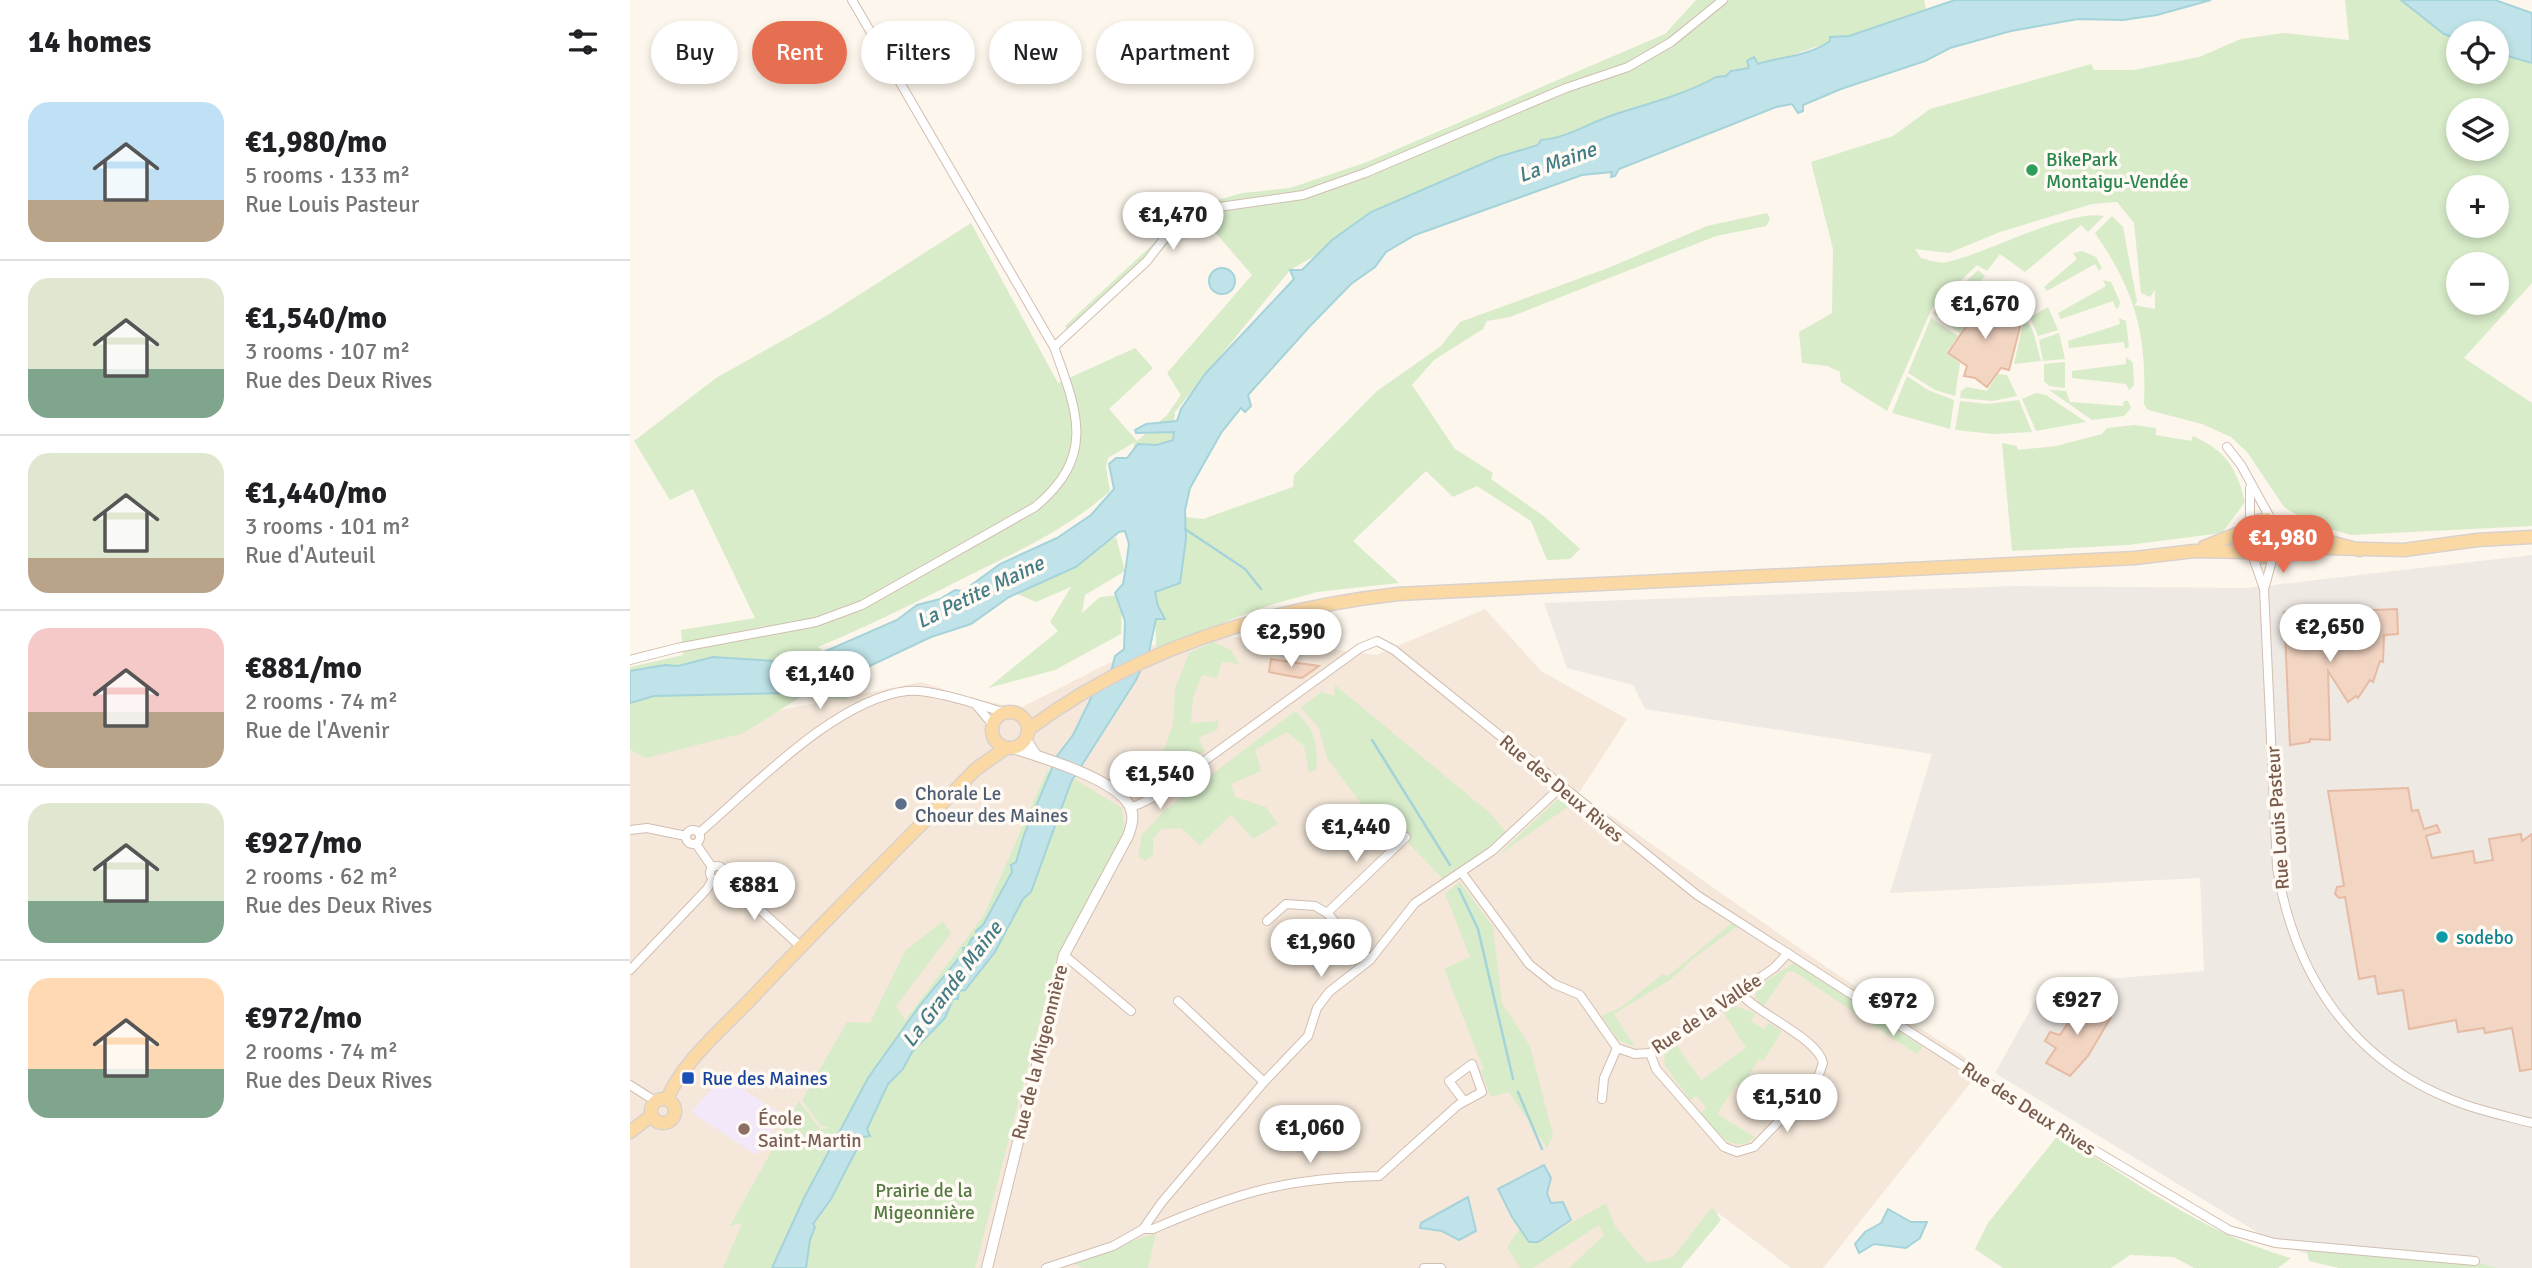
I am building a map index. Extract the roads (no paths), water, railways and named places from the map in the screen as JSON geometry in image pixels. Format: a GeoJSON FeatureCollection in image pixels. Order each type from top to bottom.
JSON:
{"type":"FeatureCollection","features":[{"type":"Feature","properties":{"kind":"main road"},"geometry":{"type":"LineString","coordinates":[[2194,551],[2261,518],[2360,550]]}},
{"type":"Feature","properties":{"kind":"main road"},"geometry":{"type":"LineString","coordinates":[[2276,525],[2282,539],[2276,551]]}},
{"type":"Feature","properties":{"kind":"main road"},"geometry":{"type":"LineString","coordinates":[[2247,527],[2244,542],[2251,553]]}},
{"type":"Feature","properties":{"kind":"main road"},"geometry":{"type":"LineString","coordinates":[[661,1100],[674,1108],[671,1119],[660,1123],[652,1116],[651,1108],[661,1100],[695,1058],[800,946],[976,769],[1009,748],[1026,729],[1082,695],[1190,642],[1266,617],[1331,602],[1398,594],[2135,558],[2194,551],[2251,553],[2263,557],[2297,547],[2404,550],[2477,540],[2532,537]]}},
{"type":"Feature","properties":{"kind":"main road"},"geometry":{"type":"LineString","coordinates":[[976,769],[1006,713],[1016,713],[1026,729]]}},
{"type":"Feature","properties":{"kind":"main road"},"geometry":{"type":"LineString","coordinates":[[994,731],[1009,748]]}},
{"type":"Feature","properties":{"kind":"main road"},"geometry":{"type":"LineString","coordinates":[[630,1132],[652,1116]]}},
{"type":"Feature","properties":{"kind":"street"},"geometry":{"type":"LineString","coordinates":[[630,660],[677,648],[816,622],[839,613],[932,568],[971,540],[1035,507],[1054,490],[1076,455],[1074,400],[1054,347],[852,0]]}},
{"type":"Feature","properties":{"kind":"street"},"geometry":{"type":"LineString","coordinates":[[1054,347],[1147,261],[1174,226],[1198,210],[1303,195],[1365,173],[1566,88],[1628,67],[1671,42],[1723,0]]}},
{"type":"Feature","properties":{"kind":"street"},"geometry":{"type":"LineString","coordinates":[[2227,447],[2241,465],[2250,485],[2276,525]]}},
{"type":"Feature","properties":{"kind":"street"},"geometry":{"type":"LineString","coordinates":[[2247,527],[2250,485]]}},
{"type":"Feature","properties":{"kind":"street","name":"Rue Louis Pasteur"},"geometry":{"type":"LineString","coordinates":[[2264,589],[2276,551]]}},
{"type":"Feature","properties":{"kind":"street","name":"Rue Louis Pasteur"},"geometry":{"type":"LineString","coordinates":[[2251,553],[2264,589],[2277,867],[2282,900],[2298,950],[2315,982],[2344,1025],[2388,1064],[2410,1079],[2454,1101],[2532,1123]]}},
{"type":"Feature","properties":{"kind":"street","name":"Rue des Deux Rives"},"geometry":{"type":"LineString","coordinates":[[1131,808],[1173,784],[1363,646],[1377,641],[1394,650],[1697,895],[2084,1144],[2229,1230],[2275,1243],[2475,1261]]}},
{"type":"Feature","properties":{"kind":"street"},"geometry":{"type":"LineString","coordinates":[[699,833],[828,723],[854,707],[908,691],[925,692],[1006,713]]}},
{"type":"Feature","properties":{"kind":"street"},"geometry":{"type":"LineString","coordinates":[[977,706],[994,731]]}},
{"type":"Feature","properties":{"kind":"street"},"geometry":{"type":"LineString","coordinates":[[1026,729],[1037,756]]}},
{"type":"Feature","properties":{"kind":"street"},"geometry":{"type":"LineString","coordinates":[[1009,748],[1053,762],[1118,792],[1131,808]]}},
{"type":"Feature","properties":{"kind":"street"},"geometry":{"type":"LineString","coordinates":[[1046,1268],[1113,1246],[1143,1229],[1161,1202],[1264,1082],[1308,1036],[1317,1008],[1329,992],[1370,960],[1415,903],[1492,851],[1562,786]]}},
{"type":"Feature","properties":{"kind":"street","name":"Rue de la Migeonnière"},"geometry":{"type":"LineString","coordinates":[[987,1268],[1063,955],[1128,836],[1132,822],[1131,808]]}},
{"type":"Feature","properties":{"kind":"street"},"geometry":{"type":"LineString","coordinates":[[630,830],[647,828],[686,836]]}},
{"type":"Feature","properties":{"kind":"street"},"geometry":{"type":"LineString","coordinates":[[686,836],[691,831],[699,833]]}},
{"type":"Feature","properties":{"kind":"street"},"geometry":{"type":"LineString","coordinates":[[696,844],[700,839],[699,833]]}},
{"type":"Feature","properties":{"kind":"street"},"geometry":{"type":"LineString","coordinates":[[686,836],[690,844],[696,844]]}},
{"type":"Feature","properties":{"kind":"street"},"geometry":{"type":"LineString","coordinates":[[1327,912],[1406,837]]}},
{"type":"Feature","properties":{"kind":"street"},"geometry":{"type":"LineString","coordinates":[[696,844],[712,867],[722,868],[723,876],[800,946]]}},
{"type":"Feature","properties":{"kind":"street"},"geometry":{"type":"LineString","coordinates":[[712,867],[709,873],[713,879],[719,880],[723,876]]}},
{"type":"Feature","properties":{"kind":"street"},"geometry":{"type":"LineString","coordinates":[[1462,873],[1529,964],[1554,984],[1580,995],[1617,1048],[1604,1078],[1602,1099]]}},
{"type":"Feature","properties":{"kind":"street"},"geometry":{"type":"LineString","coordinates":[[630,970],[707,889],[713,879]]}},
{"type":"Feature","properties":{"kind":"street"},"geometry":{"type":"LineString","coordinates":[[1268,921],[1286,904],[1315,906],[1327,912],[1370,960]]}},
{"type":"Feature","properties":{"kind":"street","name":"Rue de la Vallée"},"geometry":{"type":"LineString","coordinates":[[1617,1048],[1634,1054],[1650,1053],[1739,992],[1788,953]]}},
{"type":"Feature","properties":{"kind":"street"},"geometry":{"type":"LineString","coordinates":[[1063,955],[1130,1011]]}},
{"type":"Feature","properties":{"kind":"street"},"geometry":{"type":"LineString","coordinates":[[1650,1053],[1656,1069],[1724,1147],[1737,1152],[1754,1147],[1816,1083],[1823,1063],[1817,1050],[1749,1004],[1739,992]]}},
{"type":"Feature","properties":{"kind":"street"},"geometry":{"type":"LineString","coordinates":[[1178,1001],[1264,1082]]}},
{"type":"Feature","properties":{"kind":"street"},"geometry":{"type":"LineString","coordinates":[[1143,1229],[1153,1229],[1219,1200],[1276,1184],[1332,1177],[1379,1176],[1464,1101],[1482,1092],[1472,1064],[1449,1081],[1464,1101]]}},
{"type":"Feature","properties":{"kind":"street"},"geometry":{"type":"LineString","coordinates":[[630,1085],[661,1100]]}},
{"type":"Feature","properties":{"kind":"street"},"geometry":{"type":"LineString","coordinates":[[1424,1268],[1441,1268]]}},
{"type":"Feature","properties":{"kind":"water"},"geometry":{"type":"Polygon","coordinates":[[[1955,0],[2211,0],[2157,15],[2123,20],[2078,19],[2011,31],[1950,48],[1925,61],[1841,89],[1803,105],[1803,111],[1798,113],[1792,104],[1776,107],[1619,169],[1615,176],[1611,177],[1612,172],[1582,175],[1415,235],[1386,252],[1375,267],[1351,284],[1310,326],[1248,395],[1251,406],[1245,412],[1241,408],[1221,433],[1190,488],[1185,510],[1186,539],[1180,583],[1155,592],[1165,619],[1156,619],[1149,652],[1136,680],[1071,782],[1031,892],[1023,899],[995,952],[965,990],[959,991],[958,999],[953,999],[945,1018],[912,1052],[903,1069],[888,1084],[867,1129],[870,1136],[863,1137],[831,1199],[813,1224],[815,1227],[806,1268],[772,1268],[804,1198],[868,1078],[920,1005],[964,952],[963,948],[967,948],[972,938],[977,937],[976,931],[983,925],[1012,872],[1011,865],[1016,862],[1024,835],[1057,756],[1073,735],[1092,696],[1112,668],[1115,656],[1124,649],[1125,621],[1115,593],[1123,584],[1129,544],[1125,531],[1119,532],[1076,567],[1009,597],[971,624],[931,637],[840,680],[789,693],[654,696],[630,703],[630,671],[665,665],[678,666],[713,657],[775,661],[810,658],[897,620],[917,605],[940,599],[955,590],[963,591],[1000,564],[1057,538],[1091,515],[1114,489],[1109,464],[1116,458],[1127,458],[1138,444],[1157,445],[1173,440],[1174,432],[1136,433],[1135,430],[1146,424],[1177,421],[1181,409],[1205,374],[1294,279],[1290,270],[1302,270],[1332,240],[1371,212],[1498,157],[1538,145],[1541,140],[1569,133],[1613,115],[1679,94],[1716,77],[1726,76],[1731,71],[1749,68],[1747,61],[1754,57],[1758,64],[1804,53],[1830,41],[1830,37],[1849,36],[1955,0]]]}},
{"type":"Feature","properties":{"kind":"water"},"geometry":{"type":"Polygon","coordinates":[[[2401,0],[2495,0],[2532,13],[2532,63],[2509,56],[2509,21],[2446,21],[2446,35],[2401,0]]]}},
{"type":"Feature","properties":{"kind":"water"},"geometry":{"type":"Polygon","coordinates":[[[1222,268],[1231,272],[1235,281],[1231,290],[1222,294],[1213,290],[1209,281],[1213,272],[1222,268]]]}},
{"type":"Feature","properties":{"kind":"water"},"geometry":{"type":"Polygon","coordinates":[[[1544,1165],[1551,1178],[1547,1193],[1551,1203],[1563,1202],[1571,1220],[1538,1242],[1529,1242],[1498,1189],[1544,1165]]]}},
{"type":"Feature","properties":{"kind":"water"},"geometry":{"type":"Polygon","coordinates":[[[1468,1197],[1476,1231],[1459,1240],[1442,1231],[1420,1228],[1421,1223],[1468,1197]]]}},
{"type":"Feature","properties":{"kind":"water"},"geometry":{"type":"Polygon","coordinates":[[[1888,1209],[1911,1222],[1927,1222],[1920,1238],[1906,1248],[1874,1244],[1859,1253],[1855,1244],[1865,1232],[1881,1223],[1888,1209]]]}},
{"type":"Feature","properties":{"kind":"waterway"},"geometry":{"type":"LineString","coordinates":[[1185,529],[1245,569],[1261,589]]}},
{"type":"Feature","properties":{"kind":"waterway"},"geometry":{"type":"LineString","coordinates":[[1372,740],[1450,865]]}},
{"type":"Feature","properties":{"kind":"waterway"},"geometry":{"type":"LineString","coordinates":[[1459,889],[1478,929],[1513,1079]]}},
{"type":"Feature","properties":{"kind":"waterway"},"geometry":{"type":"LineString","coordinates":[[1518,1092],[1542,1149]]}},
{"type":"Feature","properties":{"kind":"place","name":"BikePark Montaigu-Vendée"},"geometry":{"type":"Point","coordinates":[2032,170]}},
{"type":"Feature","properties":{"kind":"place","name":"Chorale Le Choeur des Maines"},"geometry":{"type":"Point","coordinates":[901,804]}},
{"type":"Feature","properties":{"kind":"place","name":"sodebo"},"geometry":{"type":"Point","coordinates":[2442,937]}},
{"type":"Feature","properties":{"kind":"place","name":"Rue des Maines"},"geometry":{"type":"Point","coordinates":[688,1078]}},
{"type":"Feature","properties":{"kind":"place","name":"École Saint-Martin"},"geometry":{"type":"Point","coordinates":[744,1129]}},
{"type":"Feature","properties":{"kind":"water label","name":"La Maine"},"geometry":{"type":"Point","coordinates":[1557,162]}},
{"type":"Feature","properties":{"kind":"water label","name":"La Petite Maine"},"geometry":{"type":"Point","coordinates":[980,592]}},
{"type":"Feature","properties":{"kind":"water label","name":"La Grande Maine"},"geometry":{"type":"Point","coordinates":[952,984]}},
{"type":"Feature","properties":{"kind":"park label","name":"Prairie de la Migeonnière"},"geometry":{"type":"Point","coordinates":[924,1201]}}]}
